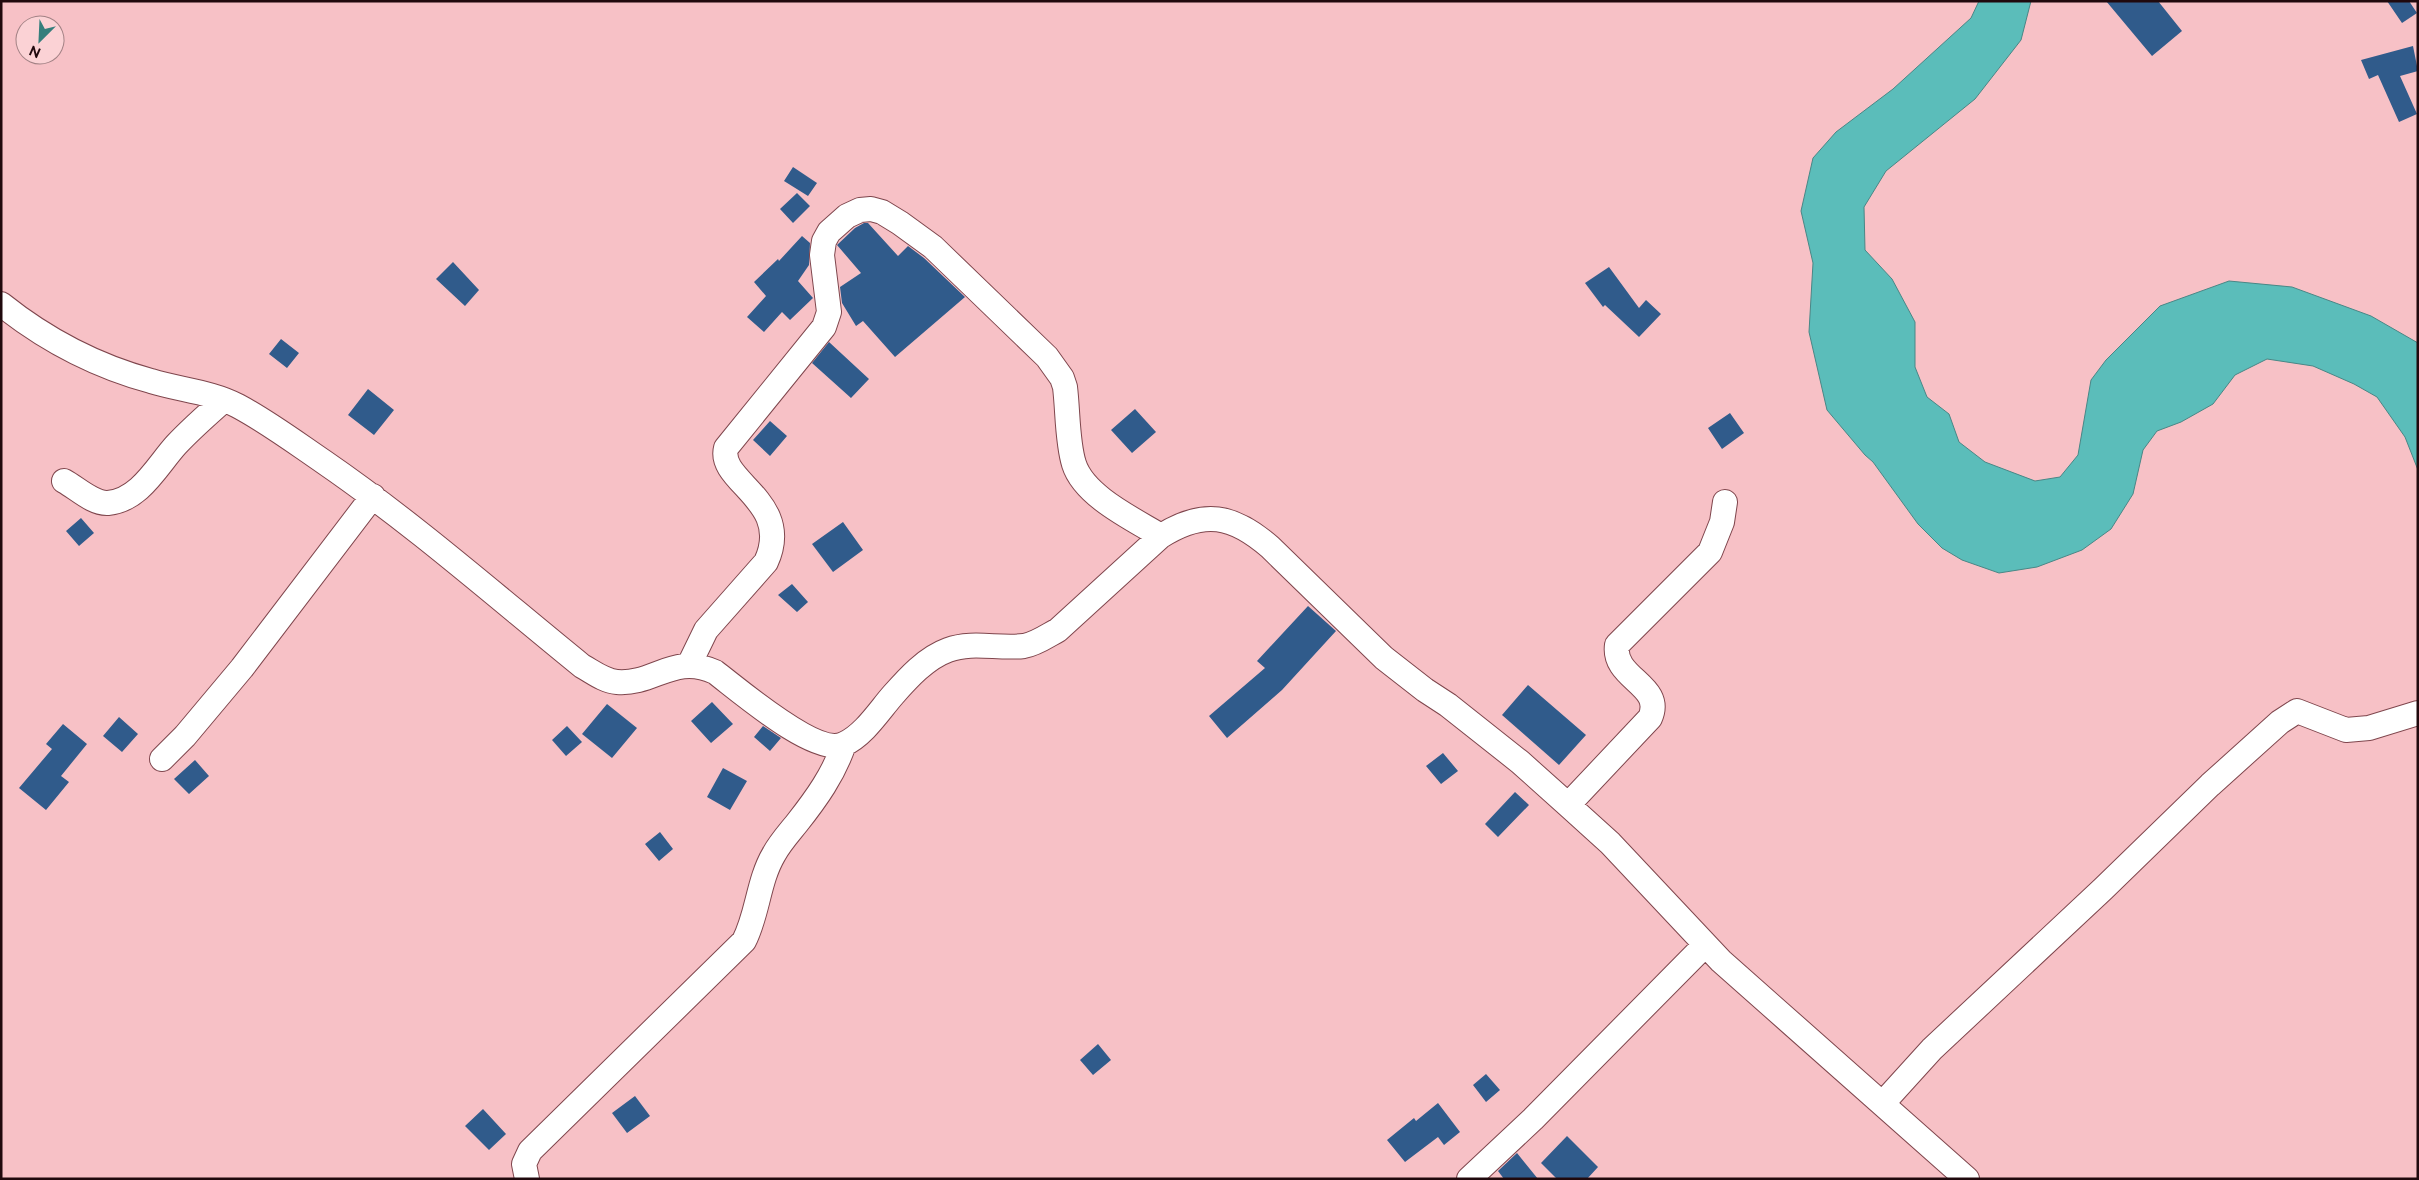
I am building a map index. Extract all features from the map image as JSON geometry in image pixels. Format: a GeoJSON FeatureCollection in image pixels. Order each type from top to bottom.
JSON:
{"type":"FeatureCollection","features":[{"type":"Feature","properties":{"kind":"street"},"geometry":{"type":"LineString","coordinates":[[689,665],[706,630],[766,562],[772,550],[774,537],[772,524],[765,510],[730,467],[725,457],[726,448],[824,327],[829,312],[822,255],[824,241],[838,222],[860,210],[870,209],[882,212],[933,247],[1047,358],[1062,378],[1065,387],[1074,464],[1084,482],[1094,493],[1125,515],[1161,536]]}},
{"type":"Feature","properties":{"kind":"street"},"geometry":{"type":"LineString","coordinates":[[1,304],[40,333],[69,349],[117,370],[224,400],[259,418],[373,496],[582,666],[600,676],[617,682],[689,665],[703,666],[715,672],[807,738],[834,746],[844,744],[857,735],[899,688],[930,660],[948,650],[967,645],[1025,646],[1040,640],[1058,630],[1161,536],[1189,520],[1212,518],[1237,524],[1256,535],[1384,658],[1425,690],[1448,705],[1520,762],[1568,805],[1610,843],[1705,945],[1745,983],[1968,1179]]}},
{"type":"Feature","properties":{"kind":"street"},"geometry":{"type":"LineString","coordinates":[[64,481],[96,500],[108,503],[132,494],[143,486],[176,445],[224,400]]}},
{"type":"Feature","properties":{"kind":"street"},"geometry":{"type":"LineString","coordinates":[[162,759],[185,736],[242,668],[373,496]]}},
{"type":"Feature","properties":{"kind":"street"},"geometry":{"type":"LineString","coordinates":[[1568,805],[1650,718],[1654,708],[1653,700],[1619,662],[1615,654],[1617,645],[1710,552],[1722,522],[1725,502]]}},
{"type":"Feature","properties":{"kind":"street"},"geometry":{"type":"LineString","coordinates":[[1883,1103],[1932,1049],[2210,785],[2280,722],[2297,711],[2346,730],[2369,728],[2418,713]]}},
{"type":"Feature","properties":{"kind":"street"},"geometry":{"type":"LineString","coordinates":[[527,1179],[524,1164],[530,1151],[744,941],[762,880],[774,854],[826,783],[837,764],[844,744]]}},
{"type":"Feature","properties":{"kind":"street"},"geometry":{"type":"LineString","coordinates":[[1469,1179],[1552,1100],[1705,945]]}},
{"type":"Feature","properties":{"kind":"water"},"geometry":{"type":"Polygon","coordinates":[[[1979,1],[2031,1],[2021,40],[1975,99],[1886,171],[1864,207],[1865,250],[1892,279],[1915,322],[1915,367],[1927,397],[1949,414],[1959,442],[1985,462],[2035,481],[2060,477],[2078,455],[2091,380],[2106,360],[2160,306],[2229,281],[2292,287],[2371,316],[2418,343],[2418,470],[2405,437],[2377,397],[2354,384],[2313,366],[2267,359],[2235,375],[2213,404],[2181,422],[2157,431],[2143,450],[2133,494],[2111,529],[2082,550],[2037,567],[1999,573],[1962,560],[1942,548],[1918,524],[1873,462],[1827,410],[1809,332],[1813,263],[1801,211],[1813,158],[1836,132],[1893,89],[1971,18],[1979,1]]]}},
{"type":"Feature","properties":{"kind":"building"},"geometry":{"type":"Polygon","coordinates":[[[2106,1],[2158,1],[2182,31],[2152,56],[2106,1]]]}},
{"type":"Feature","properties":{"kind":"building"},"geometry":{"type":"Polygon","coordinates":[[[2387,1],[2409,1],[2417,13],[2402,23],[2387,1]]]}},
{"type":"Feature","properties":{"kind":"building"},"geometry":{"type":"Polygon","coordinates":[[[2413,46],[2418,71],[2400,76],[2417,114],[2399,122],[2378,75],[2369,79],[2361,60],[2413,46]]]}},
{"type":"Feature","properties":{"kind":"building"},"geometry":{"type":"Polygon","coordinates":[[[793,167],[817,183],[808,196],[784,181],[793,167]]]}},
{"type":"Feature","properties":{"kind":"building"},"geometry":{"type":"Polygon","coordinates":[[[797,193],[810,206],[793,223],[780,209],[797,193]]]}},
{"type":"Feature","properties":{"kind":"building"},"geometry":{"type":"Polygon","coordinates":[[[868,223],[898,256],[908,246],[924,258],[965,297],[895,357],[863,321],[856,326],[842,303],[840,287],[861,273],[837,245],[855,228],[868,223]]]}},
{"type":"Feature","properties":{"kind":"building"},"geometry":{"type":"Polygon","coordinates":[[[802,236],[810,243],[809,265],[798,281],[813,298],[790,320],[782,312],[764,332],[747,317],[766,296],[754,282],[778,259],[779,261],[802,236]]]}},
{"type":"Feature","properties":{"kind":"building"},"geometry":{"type":"Polygon","coordinates":[[[453,262],[479,290],[465,306],[436,279],[453,262]]]}},
{"type":"Feature","properties":{"kind":"building"},"geometry":{"type":"Polygon","coordinates":[[[1609,267],[1639,308],[1646,300],[1661,314],[1639,337],[1605,305],[1603,307],[1585,283],[1609,267]]]}},
{"type":"Feature","properties":{"kind":"building"},"geometry":{"type":"Polygon","coordinates":[[[281,339],[299,353],[287,368],[269,354],[281,339]]]}},
{"type":"Feature","properties":{"kind":"building"},"geometry":{"type":"Polygon","coordinates":[[[829,342],[869,379],[851,398],[812,363],[829,342]]]}},
{"type":"Feature","properties":{"kind":"building"},"geometry":{"type":"Polygon","coordinates":[[[368,389],[394,410],[374,435],[348,415],[368,389]]]}},
{"type":"Feature","properties":{"kind":"building"},"geometry":{"type":"Polygon","coordinates":[[[1135,409],[1156,432],[1132,453],[1111,430],[1135,409]]]}},
{"type":"Feature","properties":{"kind":"building"},"geometry":{"type":"Polygon","coordinates":[[[1730,413],[1744,433],[1722,449],[1708,428],[1730,413]]]}},
{"type":"Feature","properties":{"kind":"building"},"geometry":{"type":"Polygon","coordinates":[[[770,421],[787,436],[770,456],[753,440],[770,421]]]}},
{"type":"Feature","properties":{"kind":"building"},"geometry":{"type":"Polygon","coordinates":[[[81,518],[94,533],[79,546],[66,531],[81,518]]]}},
{"type":"Feature","properties":{"kind":"building"},"geometry":{"type":"Polygon","coordinates":[[[843,522],[863,550],[833,572],[812,544],[843,522]]]}},
{"type":"Feature","properties":{"kind":"building"},"geometry":{"type":"Polygon","coordinates":[[[792,584],[808,602],[797,612],[778,595],[792,584]]]}},
{"type":"Feature","properties":{"kind":"building"},"geometry":{"type":"Polygon","coordinates":[[[1308,606],[1336,631],[1282,690],[1227,738],[1209,716],[1265,668],[1257,661],[1308,606]]]}},
{"type":"Feature","properties":{"kind":"building"},"geometry":{"type":"Polygon","coordinates":[[[1528,685],[1586,735],[1559,765],[1502,715],[1528,685]]]}},
{"type":"Feature","properties":{"kind":"building"},"geometry":{"type":"Polygon","coordinates":[[[712,702],[733,724],[711,743],[691,721],[712,702]]]}},
{"type":"Feature","properties":{"kind":"building"},"geometry":{"type":"Polygon","coordinates":[[[607,704],[637,728],[612,758],[582,734],[607,704]]]}},
{"type":"Feature","properties":{"kind":"building"},"geometry":{"type":"Polygon","coordinates":[[[119,717],[138,734],[122,752],[103,736],[119,717]]]}},
{"type":"Feature","properties":{"kind":"building"},"geometry":{"type":"Polygon","coordinates":[[[63,724],[87,744],[61,776],[69,782],[46,810],[19,788],[52,749],[46,744],[63,724]]]}},
{"type":"Feature","properties":{"kind":"building"},"geometry":{"type":"Polygon","coordinates":[[[567,726],[582,742],[566,756],[552,740],[567,726]]]}},
{"type":"Feature","properties":{"kind":"building"},"geometry":{"type":"Polygon","coordinates":[[[763,726],[781,738],[770,751],[754,737],[763,726]]]}},
{"type":"Feature","properties":{"kind":"building"},"geometry":{"type":"Polygon","coordinates":[[[1443,753],[1458,771],[1441,784],[1426,766],[1443,753]]]}},
{"type":"Feature","properties":{"kind":"building"},"geometry":{"type":"Polygon","coordinates":[[[195,760],[209,776],[189,794],[174,779],[195,760]]]}},
{"type":"Feature","properties":{"kind":"building"},"geometry":{"type":"Polygon","coordinates":[[[723,768],[747,781],[730,810],[707,797],[723,768]]]}},
{"type":"Feature","properties":{"kind":"building"},"geometry":{"type":"Polygon","coordinates":[[[1515,792],[1529,805],[1498,837],[1485,824],[1515,792]]]}},
{"type":"Feature","properties":{"kind":"building"},"geometry":{"type":"Polygon","coordinates":[[[660,832],[673,849],[659,861],[645,844],[660,832]]]}},
{"type":"Feature","properties":{"kind":"building"},"geometry":{"type":"Polygon","coordinates":[[[1098,1044],[1111,1060],[1093,1075],[1080,1060],[1098,1044]]]}},
{"type":"Feature","properties":{"kind":"building"},"geometry":{"type":"Polygon","coordinates":[[[1486,1074],[1500,1090],[1486,1102],[1473,1085],[1486,1074]]]}},
{"type":"Feature","properties":{"kind":"building"},"geometry":{"type":"Polygon","coordinates":[[[635,1096],[650,1116],[627,1133],[612,1113],[635,1096]]]}},
{"type":"Feature","properties":{"kind":"building"},"geometry":{"type":"Polygon","coordinates":[[[1438,1103],[1460,1132],[1444,1145],[1438,1137],[1405,1162],[1387,1140],[1414,1118],[1416,1121],[1438,1103]]]}},
{"type":"Feature","properties":{"kind":"building"},"geometry":{"type":"Polygon","coordinates":[[[483,1109],[506,1134],[489,1150],[465,1126],[483,1109]]]}},
{"type":"Feature","properties":{"kind":"building"},"geometry":{"type":"Polygon","coordinates":[[[1567,1136],[1598,1167],[1587,1179],[1557,1179],[1541,1163],[1567,1136]]]}},
{"type":"Feature","properties":{"kind":"building"},"geometry":{"type":"Polygon","coordinates":[[[1517,1153],[1538,1179],[1504,1179],[1498,1171],[1517,1153]]]}}]}
